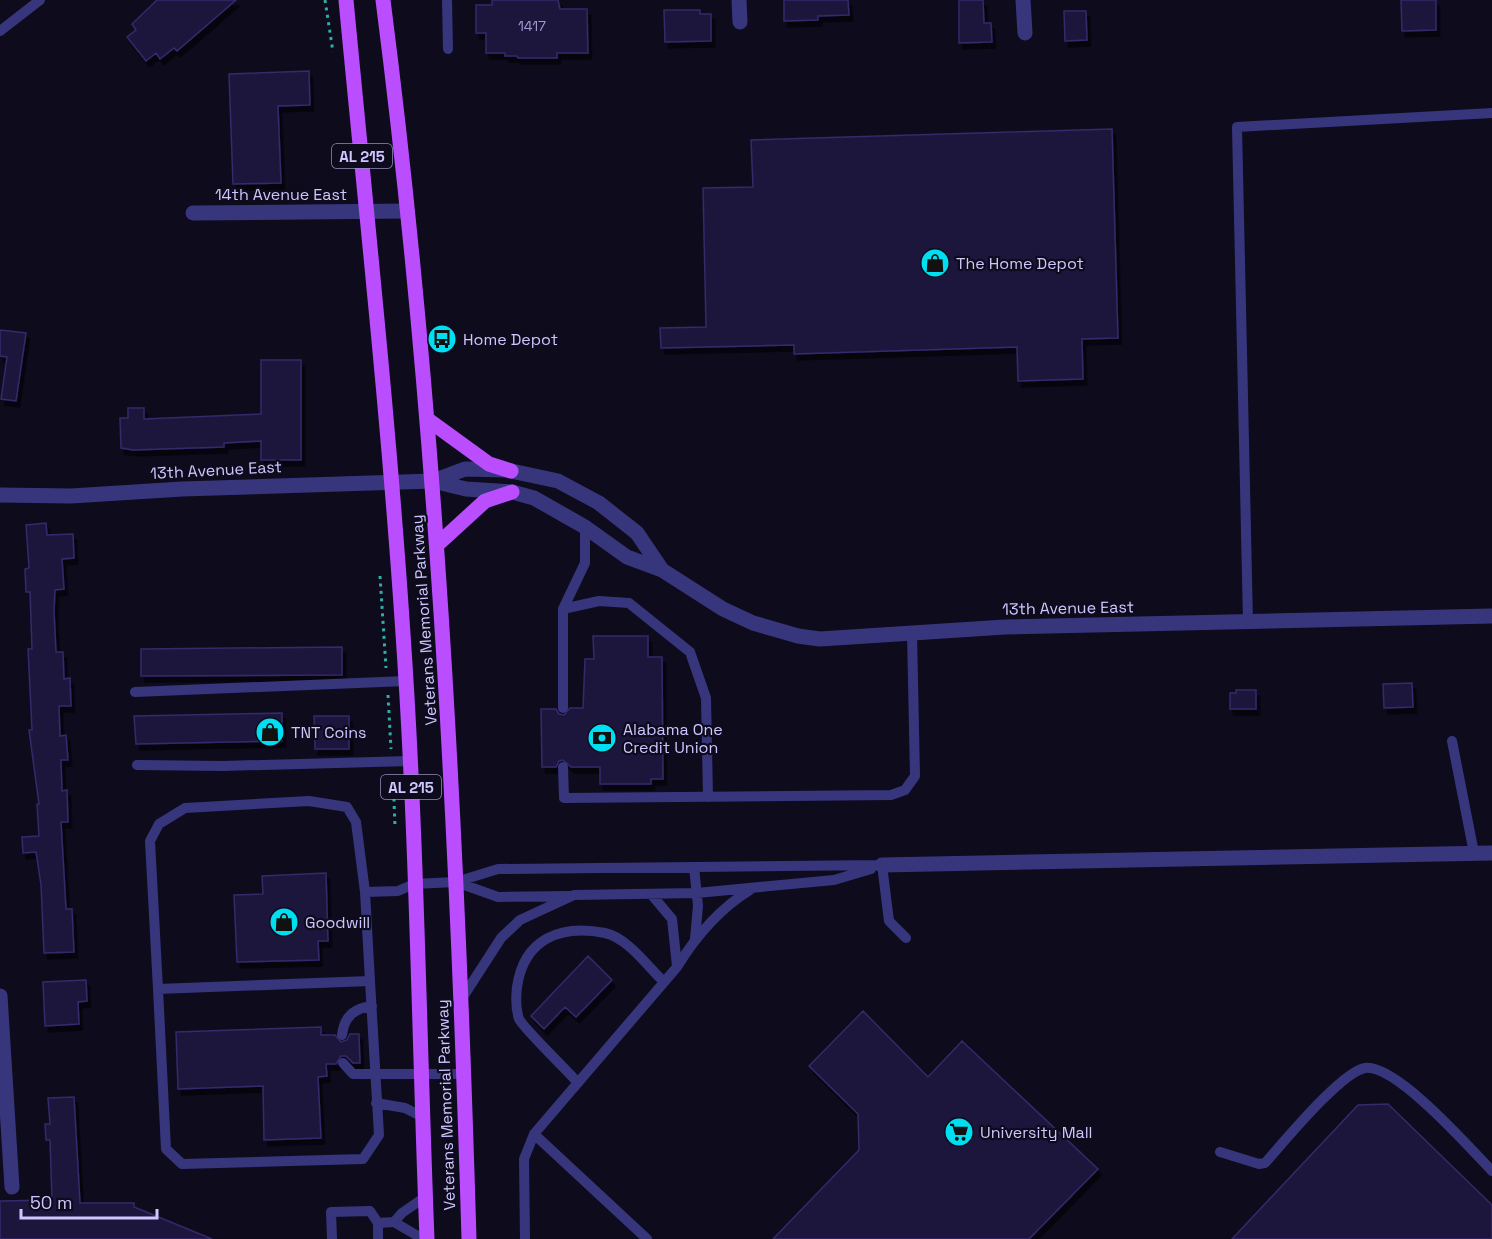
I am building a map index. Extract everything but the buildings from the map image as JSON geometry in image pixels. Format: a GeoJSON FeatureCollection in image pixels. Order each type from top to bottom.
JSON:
{"type":"FeatureCollection","features":[{"type":"Feature","properties":{"kind":"main road","name":"Veterans Memorial Parkway"},"geometry":{"type":"LineString","coordinates":[[346,0],[369,212],[406,681],[422,1074],[425,1239]]}},
{"type":"Feature","properties":{"kind":"main road","name":"Veterans Memorial Parkway"},"geometry":{"type":"LineString","coordinates":[[383,0],[407,211],[438,544],[456,882],[469,1239]]}},
{"type":"Feature","properties":{"kind":"main road"},"geometry":{"type":"LineString","coordinates":[[427,419],[489,464],[510,471]]}},
{"type":"Feature","properties":{"kind":"main road"},"geometry":{"type":"LineString","coordinates":[[438,544],[485,501],[512,492]]}},
{"type":"Feature","properties":{"kind":"street"},"geometry":{"type":"LineString","coordinates":[[739,0],[740,22]]}},
{"type":"Feature","properties":{"kind":"street"},"geometry":{"type":"LineString","coordinates":[[1023,0],[1025,33]]}},
{"type":"Feature","properties":{"kind":"street","name":"14th Avenue East"},"geometry":{"type":"LineString","coordinates":[[193,213],[407,211]]}},
{"type":"Feature","properties":{"kind":"street","name":"13th Avenue East"},"geometry":{"type":"LineString","coordinates":[[433,481],[465,469],[510,471],[558,482],[599,503],[637,533],[662,570]]}},
{"type":"Feature","properties":{"kind":"street","name":"13th Avenue East"},"geometry":{"type":"LineString","coordinates":[[0,495],[71,496],[215,488],[433,481],[465,489],[512,492],[534,498],[585,527],[627,557],[662,570],[723,609],[753,623],[798,636],[820,639],[1005,627],[1492,616]]}},
{"type":"Feature","properties":{"kind":"street"},"geometry":{"type":"LineString","coordinates":[[882,865],[1492,853]]}},
{"type":"Feature","properties":{"kind":"street"},"geometry":{"type":"LineString","coordinates":[[0,996],[12,1186]]}},
{"type":"Feature","properties":{"kind":"lane"},"geometry":{"type":"LineString","coordinates":[[0,31],[40,0]]}},
{"type":"Feature","properties":{"kind":"lane"},"geometry":{"type":"LineString","coordinates":[[447,0],[448,49]]}},
{"type":"Feature","properties":{"kind":"lane"},"geometry":{"type":"LineString","coordinates":[[1248,622],[1237,127],[1492,113]]}},
{"type":"Feature","properties":{"kind":"lane"},"geometry":{"type":"LineString","coordinates":[[563,708],[563,609],[585,563],[585,527]]}},
{"type":"Feature","properties":{"kind":"lane"},"geometry":{"type":"LineString","coordinates":[[563,609],[599,601],[629,603],[690,652],[706,698],[708,797]]}},
{"type":"Feature","properties":{"kind":"lane"},"geometry":{"type":"LineString","coordinates":[[563,767],[564,798],[891,795],[905,790],[915,776],[912,633]]}},
{"type":"Feature","properties":{"kind":"lane"},"geometry":{"type":"LineString","coordinates":[[135,692],[406,681]]}},
{"type":"Feature","properties":{"kind":"lane"},"geometry":{"type":"LineString","coordinates":[[1452,741],[1474,853]]}},
{"type":"Feature","properties":{"kind":"lane"},"geometry":{"type":"LineString","coordinates":[[137,765],[233,766],[410,761]]}},
{"type":"Feature","properties":{"kind":"lane"},"geometry":{"type":"LineString","coordinates":[[309,801],[347,807],[356,822],[365,892],[370,981],[379,1135],[363,1159],[182,1164],[166,1149],[150,841],[159,824],[185,808],[309,801]]}},
{"type":"Feature","properties":{"kind":"lane"},"geometry":{"type":"LineString","coordinates":[[456,882],[498,897],[697,893],[834,880],[882,865]]}},
{"type":"Feature","properties":{"kind":"lane"},"geometry":{"type":"LineString","coordinates":[[365,892],[398,891],[414,884],[456,882],[498,869],[882,865]]}},
{"type":"Feature","properties":{"kind":"lane"},"geometry":{"type":"LineString","coordinates":[[882,865],[889,921],[906,938]]}},
{"type":"Feature","properties":{"kind":"lane"},"geometry":{"type":"LineString","coordinates":[[525,1239],[524,1159],[534,1134],[678,967],[694,939],[698,924],[694,867]]}},
{"type":"Feature","properties":{"kind":"lane"},"geometry":{"type":"LineString","coordinates":[[694,939],[734,900],[753,888]]}},
{"type":"Feature","properties":{"kind":"lane"},"geometry":{"type":"LineString","coordinates":[[651,894],[672,919],[678,967]]}},
{"type":"Feature","properties":{"kind":"lane"},"geometry":{"type":"LineString","coordinates":[[459,1003],[501,938],[520,920],[574,896]]}},
{"type":"Feature","properties":{"kind":"lane"},"geometry":{"type":"LineString","coordinates":[[578,1083],[519,1019],[516,995],[520,966],[537,944],[560,932],[606,933],[623,942],[664,982]]}},
{"type":"Feature","properties":{"kind":"lane"},"geometry":{"type":"LineString","coordinates":[[158,989],[370,981]]}},
{"type":"Feature","properties":{"kind":"lane"},"geometry":{"type":"LineString","coordinates":[[342,1035],[344,1022],[359,1007],[372,1006]]}},
{"type":"Feature","properties":{"kind":"lane"},"geometry":{"type":"LineString","coordinates":[[343,1063],[353,1074],[463,1074]]}},
{"type":"Feature","properties":{"kind":"lane"},"geometry":{"type":"LineString","coordinates":[[1220,1152],[1259,1164],[1265,1163],[1343,1079],[1364,1068],[1381,1070],[1414,1094],[1492,1170]]}},
{"type":"Feature","properties":{"kind":"lane"},"geometry":{"type":"LineString","coordinates":[[376,1103],[405,1108],[423,1117]]}},
{"type":"Feature","properties":{"kind":"lane"},"geometry":{"type":"LineString","coordinates":[[534,1134],[646,1239]]}},
{"type":"Feature","properties":{"kind":"lane"},"geometry":{"type":"LineString","coordinates":[[394,1222],[402,1213],[425,1197]]}},
{"type":"Feature","properties":{"kind":"lane"},"geometry":{"type":"LineString","coordinates":[[332,1239],[331,1212],[370,1212],[378,1223],[378,1239]]}},
{"type":"Feature","properties":{"kind":"lane"},"geometry":{"type":"LineString","coordinates":[[378,1223],[394,1222],[425,1239]]}},
{"type":"Feature","properties":{"kind":"path"},"geometry":{"type":"LineString","coordinates":[[380,566],[395,832]]}},
{"type":"Feature","properties":{"kind":"place","name":"The Home Depot"},"geometry":{"type":"Point","coordinates":[935,263]}},
{"type":"Feature","properties":{"kind":"place","name":"Home Depot"},"geometry":{"type":"Point","coordinates":[442,339]}},
{"type":"Feature","properties":{"kind":"place","name":"TNT Coins"},"geometry":{"type":"Point","coordinates":[270,732]}},
{"type":"Feature","properties":{"kind":"place","name":"Alabama One Credit Union"},"geometry":{"type":"Point","coordinates":[602,738]}},
{"type":"Feature","properties":{"kind":"place","name":"Goodwill"},"geometry":{"type":"Point","coordinates":[284,922]}},
{"type":"Feature","properties":{"kind":"place","name":"University Mall"},"geometry":{"type":"Point","coordinates":[959,1132]}}]}
